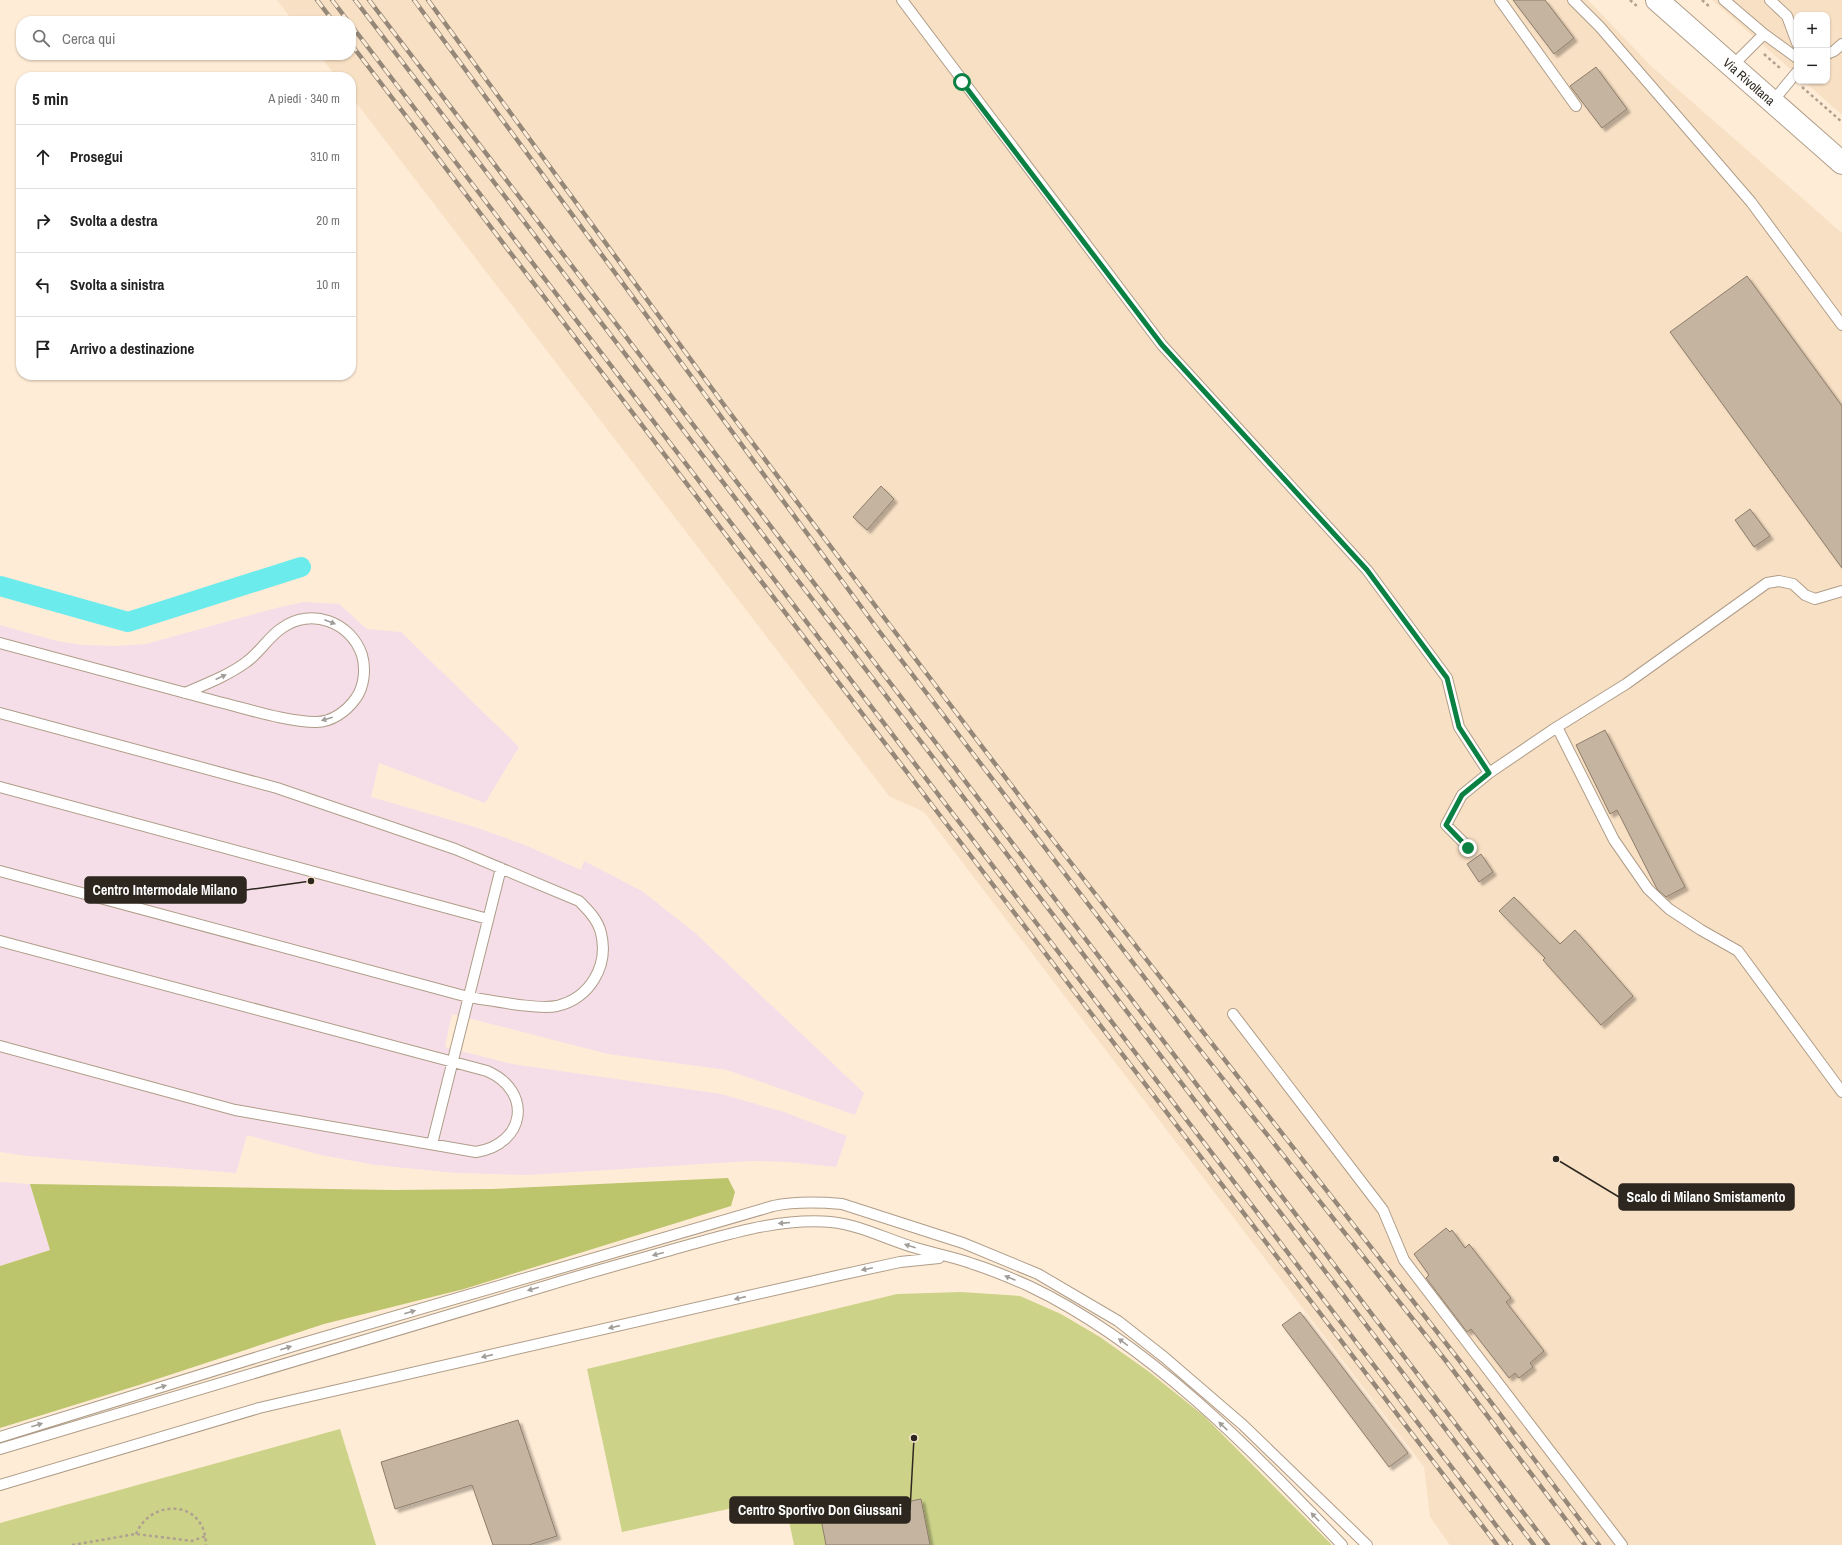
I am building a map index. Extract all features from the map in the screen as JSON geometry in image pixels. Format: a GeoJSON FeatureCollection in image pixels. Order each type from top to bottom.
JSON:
{"type":"FeatureCollection","features":[{"type":"Feature","properties":{"kind":"street","name":"Via Rivoltana"},"geometry":{"type":"LineString","coordinates":[[1657,0],[1842,162]]}},
{"type":"Feature","properties":{"kind":"lane"},"geometry":{"type":"LineString","coordinates":[[902,0],[1162,345],[1367,570],[1447,678],[1459,727],[1489,773]]}},
{"type":"Feature","properties":{"kind":"lane"},"geometry":{"type":"LineString","coordinates":[[1500,0],[1576,106]]}},
{"type":"Feature","properties":{"kind":"lane"},"geometry":{"type":"LineString","coordinates":[[1573,0],[1600,27],[1751,202],[1842,325]]}},
{"type":"Feature","properties":{"kind":"lane"},"geometry":{"type":"LineString","coordinates":[[1724,0],[1764,34],[1794,56]]}},
{"type":"Feature","properties":{"kind":"lane"},"geometry":{"type":"LineString","coordinates":[[1770,0],[1787,16],[1794,35]]}},
{"type":"Feature","properties":{"kind":"lane"},"geometry":{"type":"LineString","coordinates":[[1733,65],[1764,34]]}},
{"type":"Feature","properties":{"kind":"lane"},"geometry":{"type":"LineString","coordinates":[[1830,53],[1842,44]]}},
{"type":"Feature","properties":{"kind":"lane"},"geometry":{"type":"LineString","coordinates":[[1773,100],[1794,77]]}},
{"type":"Feature","properties":{"kind":"lane"},"geometry":{"type":"LineString","coordinates":[[1468,848],[1446,825],[1462,795],[1489,773],[1557,727],[1626,684],[1767,583],[1779,581],[1793,584],[1805,595],[1815,599],[1842,591]]}},
{"type":"Feature","properties":{"kind":"lane"},"geometry":{"type":"LineString","coordinates":[[0,643],[185,693],[300,721],[318,722],[336,717],[348,708],[357,697],[362,684],[364,671],[363,657],[358,645],[350,634],[341,626],[326,620],[309,618],[295,621],[282,627],[247,662],[224,676],[185,693]]}},
{"type":"Feature","properties":{"kind":"lane"},"geometry":{"type":"LineString","coordinates":[[0,712],[277,788],[455,849],[579,901],[593,915],[601,932],[604,952],[600,970],[590,987],[574,999],[556,1006],[537,1006],[468,997],[0,871]]}},
{"type":"Feature","properties":{"kind":"lane"},"geometry":{"type":"LineString","coordinates":[[1557,727],[1614,840],[1648,888],[1669,909],[1701,930],[1738,951],[1842,1092]]}},
{"type":"Feature","properties":{"kind":"lane"},"geometry":{"type":"LineString","coordinates":[[0,787],[488,919]]}},
{"type":"Feature","properties":{"kind":"lane"},"geometry":{"type":"LineString","coordinates":[[432,1144],[500,868]]}},
{"type":"Feature","properties":{"kind":"lane"},"geometry":{"type":"LineString","coordinates":[[0,941],[487,1071],[500,1076],[510,1086],[516,1098],[518,1111],[516,1123],[510,1135],[501,1144],[489,1150],[476,1152],[235,1110],[0,1046]]}},
{"type":"Feature","properties":{"kind":"lane"},"geometry":{"type":"LineString","coordinates":[[1233,1014],[1383,1210],[1404,1260],[1622,1545]]}},
{"type":"Feature","properties":{"kind":"lane"},"geometry":{"type":"LineString","coordinates":[[0,1437],[300,1344],[772,1206],[787,1203],[822,1202],[842,1204],[963,1243],[1038,1274],[1118,1320],[1164,1356],[1243,1425],[1367,1545]]}},
{"type":"Feature","properties":{"kind":"lane"},"geometry":{"type":"LineString","coordinates":[[0,1449],[281,1363],[601,1269],[748,1229],[774,1224],[810,1221],[835,1223],[867,1230],[898,1243],[947,1258],[969,1262],[1029,1286],[1062,1304],[1123,1342],[1194,1399],[1246,1448],[1342,1545]]}},
{"type":"Feature","properties":{"kind":"lane"},"geometry":{"type":"LineString","coordinates":[[0,1485],[282,1403],[900,1262],[947,1258]]}},
{"type":"Feature","properties":{"kind":"path"},"geometry":{"type":"LineString","coordinates":[[1702,0],[1713,10]]}},
{"type":"Feature","properties":{"kind":"path"},"geometry":{"type":"LineString","coordinates":[[1753,45],[1794,75]]}},
{"type":"Feature","properties":{"kind":"path"},"geometry":{"type":"LineString","coordinates":[[1803,84],[1842,122]]}},
{"type":"Feature","properties":{"kind":"path"},"geometry":{"type":"LineString","coordinates":[[136,1534],[139,1526],[147,1518],[160,1512],[175,1508],[188,1511],[198,1519],[206,1536],[206,1545]]}},
{"type":"Feature","properties":{"kind":"path"},"geometry":{"type":"LineString","coordinates":[[72,1545],[136,1534],[192,1541],[206,1536]]}},
{"type":"Feature","properties":{"kind":"shaded area"},"geometry":{"type":"Polygon","coordinates":[[[277,0],[1588,0],[1651,66],[1842,233],[1842,1545],[1450,1545],[1430,1517],[1424,1467],[924,812],[889,796],[356,103],[356,72],[332,72],[324,60],[356,60],[356,16],[289,16],[277,0]]]}},
{"type":"Feature","properties":{"kind":"shaded area"},"geometry":{"type":"Polygon","coordinates":[[[1712,0],[1842,0],[1842,115],[1807,84],[1830,84],[1830,12],[1794,12],[1794,72],[1712,0]]]}},
{"type":"Feature","properties":{"kind":"shaded area"},"geometry":{"type":"Polygon","coordinates":[[[304,602],[339,604],[367,629],[401,632],[519,747],[485,803],[379,763],[371,797],[475,827],[525,845],[581,870],[584,861],[642,891],[694,932],[864,1093],[855,1115],[727,1070],[608,1054],[452,1014],[445,1047],[512,1064],[721,1094],[784,1112],[847,1136],[836,1167],[789,1162],[751,1161],[528,1175],[456,1173],[375,1165],[321,1155],[247,1135],[236,1173],[27,1156],[0,1152],[0,625],[57,641],[83,645],[116,646],[146,644],[276,608],[304,602]]]}},
{"type":"Feature","properties":{"kind":"shaded area"},"geometry":{"type":"Polygon","coordinates":[[[0,1182],[30,1184],[50,1250],[0,1266],[0,1182]]]}},
{"type":"Feature","properties":{"kind":"green space"},"geometry":{"type":"Polygon","coordinates":[[[728,1178],[735,1192],[731,1206],[464,1289],[324,1324],[139,1385],[0,1428],[0,1266],[50,1250],[30,1184],[393,1190],[492,1189],[728,1178]]]}},
{"type":"Feature","properties":{"kind":"green space"},"geometry":{"type":"Polygon","coordinates":[[[961,1292],[1020,1296],[1061,1314],[1100,1337],[1148,1371],[1204,1416],[1332,1545],[794,1545],[784,1497],[622,1532],[587,1369],[897,1294],[961,1292]]]}},
{"type":"Feature","properties":{"kind":"green space"},"geometry":{"type":"Polygon","coordinates":[[[340,1429],[376,1545],[0,1545],[0,1523],[340,1429]]]}},
{"type":"Feature","properties":{"kind":"building"},"geometry":{"type":"Polygon","coordinates":[[[1513,0],[1545,0],[1574,38],[1554,54],[1513,0]]]}},
{"type":"Feature","properties":{"kind":"building"},"geometry":{"type":"Polygon","coordinates":[[[1596,67],[1627,109],[1602,128],[1570,86],[1596,67]]]}},
{"type":"Feature","properties":{"kind":"building"},"geometry":{"type":"Polygon","coordinates":[[[1747,276],[1842,406],[1842,568],[1670,332],[1747,276]]]}},
{"type":"Feature","properties":{"kind":"building"},"geometry":{"type":"Polygon","coordinates":[[[881,486],[894,499],[867,530],[853,517],[881,486]]]}},
{"type":"Feature","properties":{"kind":"building"},"geometry":{"type":"Polygon","coordinates":[[[1750,509],[1770,536],[1754,547],[1735,520],[1750,509]]]}},
{"type":"Feature","properties":{"kind":"building"},"geometry":{"type":"Polygon","coordinates":[[[1605,730],[1685,887],[1666,897],[1657,889],[1617,810],[1610,814],[1576,745],[1605,730]]]}},
{"type":"Feature","properties":{"kind":"building"},"geometry":{"type":"Polygon","coordinates":[[[1481,854],[1493,872],[1479,882],[1467,864],[1481,854]]]}},
{"type":"Feature","properties":{"kind":"building"},"geometry":{"type":"Polygon","coordinates":[[[1514,897],[1560,944],[1575,930],[1633,996],[1601,1025],[1543,960],[1545,958],[1499,911],[1514,897]]]}},
{"type":"Feature","properties":{"kind":"building"},"geometry":{"type":"Polygon","coordinates":[[[1446,1228],[1450,1232],[1452,1230],[1465,1248],[1469,1244],[1511,1298],[1506,1302],[1544,1351],[1530,1363],[1533,1367],[1519,1378],[1515,1373],[1509,1378],[1471,1329],[1467,1332],[1426,1278],[1429,1275],[1414,1254],[1446,1228]]]}},
{"type":"Feature","properties":{"kind":"building"},"geometry":{"type":"Polygon","coordinates":[[[1300,1312],[1408,1453],[1389,1467],[1282,1325],[1300,1312]]]}},
{"type":"Feature","properties":{"kind":"building"},"geometry":{"type":"Polygon","coordinates":[[[518,1420],[557,1536],[529,1545],[493,1545],[472,1485],[395,1509],[381,1462],[518,1420]]]}},
{"type":"Feature","properties":{"kind":"building"},"geometry":{"type":"Polygon","coordinates":[[[921,1499],[930,1545],[826,1545],[821,1519],[921,1499]]]}},
{"type":"Feature","properties":{"kind":"waterway"},"geometry":{"type":"LineString","coordinates":[[0,586],[128,622],[301,567]]}},
{"type":"Feature","properties":{"kind":"railway"},"geometry":{"type":"LineString","coordinates":[[317,0],[329,16]]}},
{"type":"Feature","properties":{"kind":"railway"},"geometry":{"type":"LineString","coordinates":[[332,0],[344,16]]}},
{"type":"Feature","properties":{"kind":"railway"},"geometry":{"type":"LineString","coordinates":[[355,0],[1534,1545]]}},
{"type":"Feature","properties":{"kind":"railway"},"geometry":{"type":"LineString","coordinates":[[369,0],[1548,1545]]}},
{"type":"Feature","properties":{"kind":"railway"},"geometry":{"type":"LineString","coordinates":[[414,0],[879,631],[1193,1041],[1446,1361],[1585,1545]]}},
{"type":"Feature","properties":{"kind":"railway"},"geometry":{"type":"LineString","coordinates":[[428,0],[724,405],[889,624],[1043,827],[1459,1360],[1599,1545]]}},
{"type":"Feature","properties":{"kind":"railway"},"geometry":{"type":"LineString","coordinates":[[356,32],[1511,1545]]}},
{"type":"Feature","properties":{"kind":"railway"},"geometry":{"type":"LineString","coordinates":[[356,51],[1497,1545]]}},
{"type":"Feature","properties":{"kind":"place","name":"Centro Intermodale Milano"},"geometry":{"type":"Point","coordinates":[311,881]}},
{"type":"Feature","properties":{"kind":"place","name":"Scalo di Milano Smistamento"},"geometry":{"type":"Point","coordinates":[1556,1159]}},
{"type":"Feature","properties":{"kind":"place","name":"Centro Sportivo Don Giussani"},"geometry":{"type":"Point","coordinates":[914,1438]}},
{"type":"Feature","properties":{"kind":"route"},"geometry":{"type":"LineString","coordinates":[[962,82],[1162,345],[1367,570],[1447,678],[1459,727],[1463,736],[1489,773],[1462,795],[1446,825],[1468,848]]}}]}
